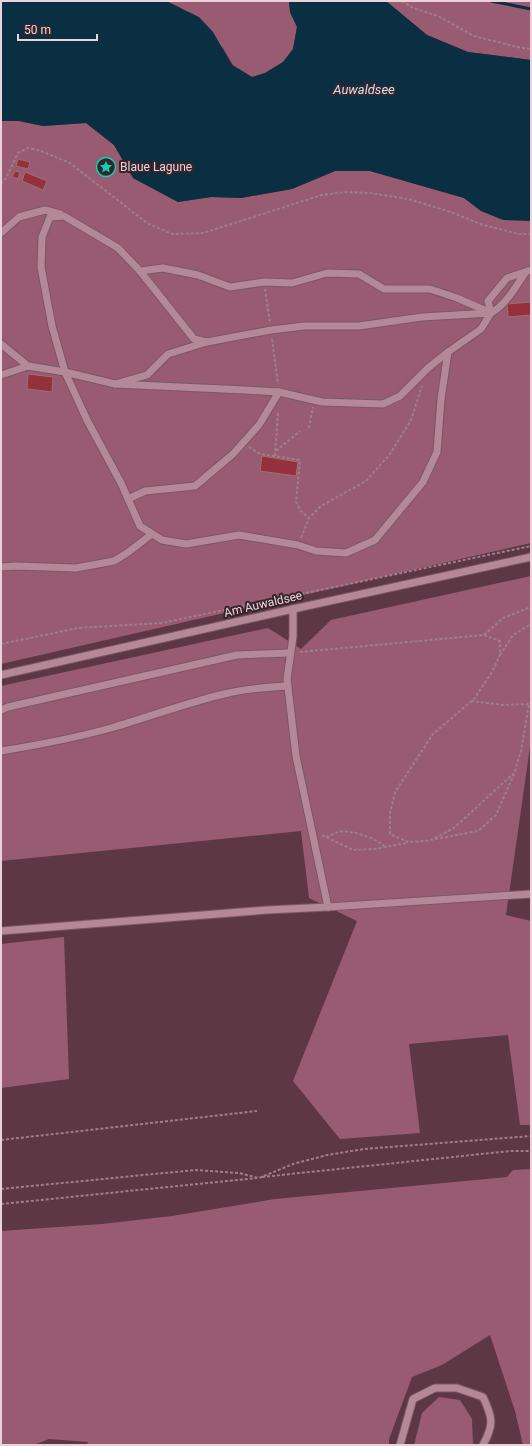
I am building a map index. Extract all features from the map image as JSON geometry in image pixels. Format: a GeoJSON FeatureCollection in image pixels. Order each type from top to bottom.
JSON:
{"type":"FeatureCollection","features":[{"type":"Feature","properties":{"kind":"street"},"geometry":{"type":"LineString","coordinates":[[1,233],[19,217],[45,210],[64,216],[118,248],[140,271],[194,339],[207,342]]}},
{"type":"Feature","properties":{"kind":"street"},"geometry":{"type":"LineString","coordinates":[[64,216],[50,217],[42,237],[41,267],[52,326],[65,372],[87,420],[121,483],[140,526],[162,540],[186,544],[239,536],[298,545],[316,551],[346,553],[375,540],[424,482],[437,452],[440,399],[448,352]]}},
{"type":"Feature","properties":{"kind":"street"},"geometry":{"type":"LineString","coordinates":[[140,271],[163,268],[198,275],[230,287],[264,282],[292,283],[327,273],[359,274],[384,289],[430,289],[494,311]]}},
{"type":"Feature","properties":{"kind":"street"},"geometry":{"type":"LineString","coordinates":[[494,311],[488,301],[507,278],[528,271]]}},
{"type":"Feature","properties":{"kind":"street"},"geometry":{"type":"LineString","coordinates":[[1,375],[28,366],[65,372],[115,384],[279,392],[322,402],[384,404],[400,396],[428,368],[481,329],[494,311],[509,297],[528,271]]}},
{"type":"Feature","properties":{"kind":"street"},"geometry":{"type":"LineString","coordinates":[[115,384],[147,376],[168,354],[207,342],[271,330],[304,326],[359,326],[422,317],[494,311]]}},
{"type":"Feature","properties":{"kind":"street"},"geometry":{"type":"LineString","coordinates":[[1,344],[28,366]]}},
{"type":"Feature","properties":{"kind":"street"},"geometry":{"type":"LineString","coordinates":[[128,499],[146,492],[195,486],[233,454],[259,425],[279,392]]}},
{"type":"Feature","properties":{"kind":"street"},"geometry":{"type":"LineString","coordinates":[[1,567],[76,568],[114,561],[152,534]]}},
{"type":"Feature","properties":{"kind":"street","name":"Am Auwaldsee"},"geometry":{"type":"LineString","coordinates":[[1,675],[531,557]]}},
{"type":"Feature","properties":{"kind":"street"},"geometry":{"type":"LineString","coordinates":[[293,609],[293,637],[287,679],[296,756],[328,907]]}},
{"type":"Feature","properties":{"kind":"street"},"geometry":{"type":"LineString","coordinates":[[1,710],[8,707],[237,655],[290,653]]}},
{"type":"Feature","properties":{"kind":"street"},"geometry":{"type":"LineString","coordinates":[[1,751],[42,744],[110,728],[179,706],[225,694],[265,687],[288,686]]}},
{"type":"Feature","properties":{"kind":"street"},"geometry":{"type":"LineString","coordinates":[[1,931],[267,910],[531,894]]}},
{"type":"Feature","properties":{"kind":"street"},"geometry":{"type":"LineString","coordinates":[[400,1445],[413,1399],[435,1388],[457,1388],[483,1398],[490,1412],[491,1431],[483,1445]]}},
{"type":"Feature","properties":{"kind":"path"},"geometry":{"type":"LineString","coordinates":[[402,1],[413,8],[438,16],[474,36],[517,48],[531,49]]}},
{"type":"Feature","properties":{"kind":"path"},"geometry":{"type":"LineString","coordinates":[[1,184],[6,178],[18,153],[28,148],[41,151],[70,163],[147,223],[172,234],[203,233],[322,195],[346,192],[370,193],[408,199],[451,212],[480,224],[518,234],[531,234]]}},
{"type":"Feature","properties":{"kind":"path"},"geometry":{"type":"LineString","coordinates":[[264,282],[279,392],[275,456]]}},
{"type":"Feature","properties":{"kind":"path"},"geometry":{"type":"LineString","coordinates":[[298,545],[309,518],[322,506],[366,481],[390,454],[411,420],[428,368]]}},
{"type":"Feature","properties":{"kind":"path"},"geometry":{"type":"LineString","coordinates":[[309,428],[314,400]]}},
{"type":"Feature","properties":{"kind":"path"},"geometry":{"type":"LineString","coordinates":[[276,451],[300,430]]}},
{"type":"Feature","properties":{"kind":"path"},"geometry":{"type":"LineString","coordinates":[[243,442],[260,454],[300,460],[296,502],[301,511],[309,518]]}},
{"type":"Feature","properties":{"kind":"path"},"geometry":{"type":"LineString","coordinates":[[1,644],[78,628],[162,623],[531,546]]}},
{"type":"Feature","properties":{"kind":"path"},"geometry":{"type":"LineString","coordinates":[[484,635],[503,618],[531,607]]}},
{"type":"Feature","properties":{"kind":"path"},"geometry":{"type":"LineString","coordinates":[[408,842],[390,834],[390,814],[395,792],[433,734],[471,701],[492,672],[500,654],[513,635],[531,624]]}},
{"type":"Feature","properties":{"kind":"path"},"geometry":{"type":"LineString","coordinates":[[290,653],[484,635],[500,641],[500,654]]}},
{"type":"Feature","properties":{"kind":"path"},"geometry":{"type":"LineString","coordinates":[[310,825],[326,838],[353,850],[425,841],[478,831],[496,815],[514,774],[521,751],[530,703],[503,706],[471,701]]}},
{"type":"Feature","properties":{"kind":"path"},"geometry":{"type":"LineString","coordinates":[[425,841],[437,837],[454,828],[514,774]]}},
{"type":"Feature","properties":{"kind":"path"},"geometry":{"type":"LineString","coordinates":[[326,838],[338,832],[355,832],[382,843],[385,847]]}},
{"type":"Feature","properties":{"kind":"path"},"geometry":{"type":"LineString","coordinates":[[1,1140],[257,1111]]}},
{"type":"Feature","properties":{"kind":"path"},"geometry":{"type":"LineString","coordinates":[[1,1189],[195,1170],[239,1173],[259,1178],[293,1164],[327,1155],[364,1149],[531,1136]]}},
{"type":"Feature","properties":{"kind":"path"},"geometry":{"type":"LineString","coordinates":[[1,1204],[510,1151],[531,1151]]}},
{"type":"Feature","properties":{"kind":"shaded area"},"geometry":{"type":"Polygon","coordinates":[[[166,1],[289,1],[290,12],[297,27],[293,49],[283,62],[265,73],[252,77],[233,65],[223,48],[179,7],[166,1]]]}},
{"type":"Feature","properties":{"kind":"shaded area"},"geometry":{"type":"Polygon","coordinates":[[[386,1],[531,1],[531,60],[468,52],[427,35],[386,1]]]}},
{"type":"Feature","properties":{"kind":"shaded area"},"geometry":{"type":"Polygon","coordinates":[[[1,121],[19,121],[43,126],[86,123],[114,145],[133,178],[178,202],[211,197],[241,198],[292,189],[335,171],[370,171],[464,198],[481,211],[531,221],[531,543],[1,664],[1,121]]]}},
{"type":"Feature","properties":{"kind":"shaded area"},"geometry":{"type":"Polygon","coordinates":[[[531,576],[531,740],[506,915],[531,921],[531,1125],[520,1125],[508,1035],[409,1044],[420,1133],[340,1139],[293,1081],[357,921],[309,898],[301,831],[1,861],[1,686],[268,628],[301,649],[331,620],[531,576]]]}},
{"type":"Feature","properties":{"kind":"shaded area"},"geometry":{"type":"Polygon","coordinates":[[[64,937],[69,1079],[1,1088],[1,944],[64,937]]]}},
{"type":"Feature","properties":{"kind":"shaded area"},"geometry":{"type":"Polygon","coordinates":[[[531,1169],[531,1445],[523,1445],[515,1411],[490,1335],[442,1365],[412,1377],[389,1439],[389,1445],[87,1445],[88,1442],[49,1439],[34,1445],[1,1445],[1,1231],[102,1224],[172,1216],[275,1199],[507,1177],[513,1170],[531,1169]]]}},
{"type":"Feature","properties":{"kind":"shaded area"},"geometry":{"type":"Polygon","coordinates":[[[439,1397],[460,1400],[472,1419],[473,1445],[414,1445],[422,1413],[439,1397]]]}},
{"type":"Feature","properties":{"kind":"water","name":"Auwaldsee"},"geometry":{"type":"Polygon","coordinates":[[[1,1],[166,1],[199,17],[213,32],[232,65],[252,77],[265,73],[283,62],[293,49],[297,27],[290,12],[289,1],[386,1],[427,35],[468,52],[531,60],[531,221],[503,220],[481,211],[464,198],[370,171],[335,171],[292,189],[241,198],[211,197],[178,202],[133,178],[114,145],[86,123],[43,126],[19,121],[1,121],[1,1]]]}},
{"type":"Feature","properties":{"kind":"building"},"geometry":{"type":"Polygon","coordinates":[[[18,159],[30,162],[28,169],[16,166],[18,159]]]}},
{"type":"Feature","properties":{"kind":"building"},"geometry":{"type":"Polygon","coordinates":[[[15,171],[20,172],[18,179],[12,177],[15,171]]]}},
{"type":"Feature","properties":{"kind":"building"},"geometry":{"type":"Polygon","coordinates":[[[25,172],[47,181],[43,190],[22,181],[25,172]]]}},
{"type":"Feature","properties":{"kind":"building"},"geometry":{"type":"Polygon","coordinates":[[[531,302],[531,315],[508,317],[507,304],[531,302]]]}},
{"type":"Feature","properties":{"kind":"building"},"geometry":{"type":"Polygon","coordinates":[[[28,374],[53,377],[52,392],[27,389],[28,374]]]}},
{"type":"Feature","properties":{"kind":"building"},"geometry":{"type":"Polygon","coordinates":[[[262,456],[298,462],[296,476],[260,471],[262,456]]]}},
{"type":"Feature","properties":{"kind":"waterway"},"geometry":{"type":"LineString","coordinates":[[491,1],[531,9]]}},
{"type":"Feature","properties":{"kind":"place","name":"Blaue Lagune"},"geometry":{"type":"Point","coordinates":[106,167]}}]}
